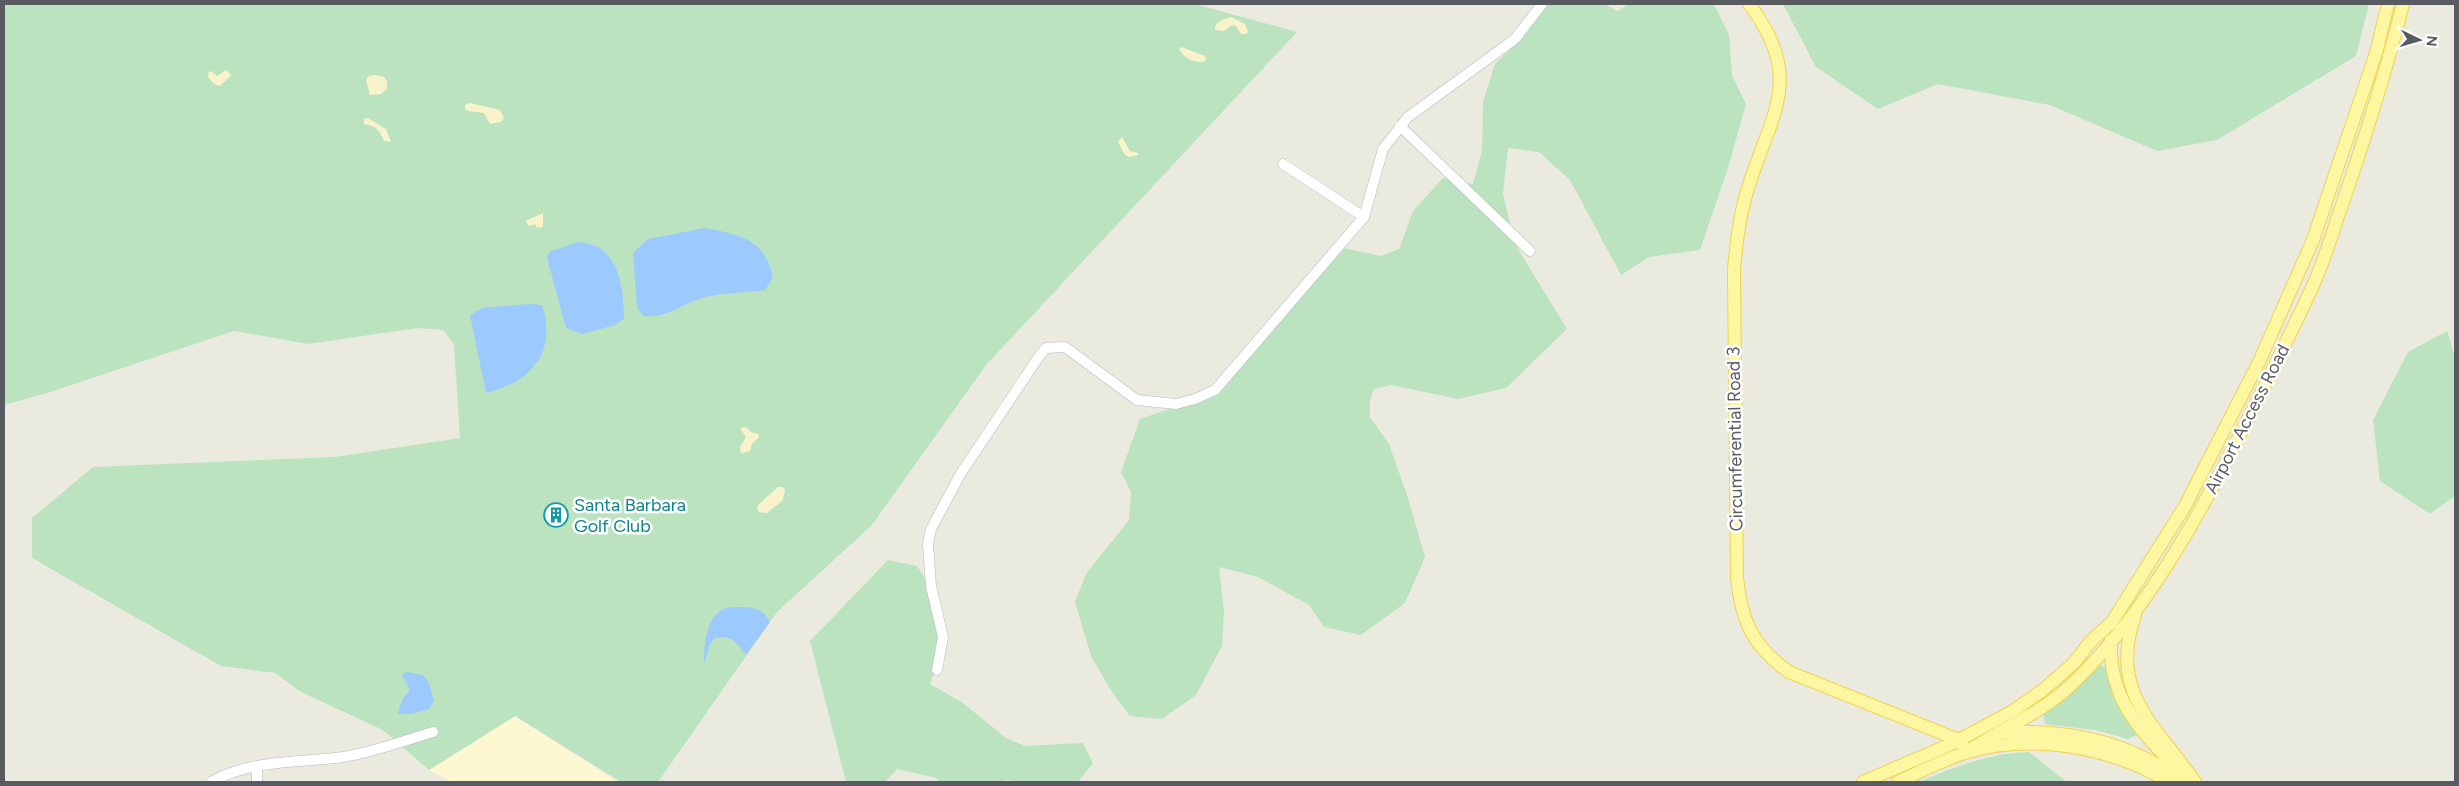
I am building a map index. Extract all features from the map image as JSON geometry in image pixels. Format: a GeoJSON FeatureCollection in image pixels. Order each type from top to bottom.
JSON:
{"type":"FeatureCollection","features":[{"type":"Feature","properties":{"kind":"main road","name":"Circumferential Road 3"},"geometry":{"type":"LineString","coordinates":[[1749,4],[1761,20],[1773,44],[1779,67],[1780,87],[1775,116],[1746,195],[1737,236],[1734,270],[1737,578],[1740,603],[1747,625],[1757,642],[1768,655],[1789,672],[1959,740]]}},
{"type":"Feature","properties":{"kind":"main road","name":"Airport Access Road"},"geometry":{"type":"LineString","coordinates":[[1959,740],[2013,711],[2043,690],[2074,663],[2090,642],[2112,622],[2185,506],[2275,328],[2376,53],[2388,4]]}},
{"type":"Feature","properties":{"kind":"main road","name":"Airport Access Road"},"geometry":{"type":"LineString","coordinates":[[1967,752],[1994,734],[2041,708],[2070,687],[2111,643],[2140,604],[2191,526],[2273,372],[2316,278],[2332,248],[2392,49],[2403,4]]}},
{"type":"Feature","properties":{"kind":"main road"},"geometry":{"type":"LineString","coordinates":[[2140,604],[2130,629],[2126,653],[2128,681],[2138,704],[2149,722],[2195,782]]}},
{"type":"Feature","properties":{"kind":"main road"},"geometry":{"type":"LineString","coordinates":[[2112,622],[2110,659],[2116,685],[2125,708],[2142,731],[2190,782]]}},
{"type":"Feature","properties":{"kind":"main road"},"geometry":{"type":"LineString","coordinates":[[1863,782],[1959,740],[2028,731],[2065,733],[2094,738],[2130,750],[2184,782]]}},
{"type":"Feature","properties":{"kind":"main road"},"geometry":{"type":"LineString","coordinates":[[1959,740],[1967,752]]}},
{"type":"Feature","properties":{"kind":"main road"},"geometry":{"type":"LineString","coordinates":[[1898,782],[1967,752],[1993,746],[2062,744],[2092,750],[2128,761],[2171,782]]}},
{"type":"Feature","properties":{"kind":"street"},"geometry":{"type":"LineString","coordinates":[[937,670],[943,637],[931,586],[928,544],[931,529],[961,473],[1046,348],[1065,347],[1137,400],[1176,404],[1195,400],[1215,390],[1364,217],[1383,149],[1400,126],[1408,117],[1515,39],[1542,4]]}},
{"type":"Feature","properties":{"kind":"street"},"geometry":{"type":"LineString","coordinates":[[1400,126],[1530,251]]}},
{"type":"Feature","properties":{"kind":"street"},"geometry":{"type":"LineString","coordinates":[[1283,164],[1364,217]]}},
{"type":"Feature","properties":{"kind":"street"},"geometry":{"type":"LineString","coordinates":[[211,782],[242,769],[343,757],[383,748],[432,732]]}},
{"type":"Feature","properties":{"kind":"street"},"geometry":{"type":"LineString","coordinates":[[257,767],[257,782]]}},
{"type":"Feature","properties":{"kind":"shaded area"},"geometry":{"type":"Polygon","coordinates":[[[515,716],[618,782],[452,782],[429,770],[515,716]]]}},
{"type":"Feature","properties":{"kind":"green space"},"geometry":{"type":"Polygon","coordinates":[[[4,4],[1195,4],[1297,32],[986,365],[872,525],[777,612],[658,782],[621,782],[515,716],[429,770],[383,730],[301,692],[275,673],[221,666],[32,558],[32,518],[93,467],[335,457],[460,438],[454,344],[443,330],[418,328],[308,344],[234,331],[47,393],[4,405],[4,4]]]}},
{"type":"Feature","properties":{"kind":"green space"},"geometry":{"type":"Polygon","coordinates":[[[1543,4],[1605,4],[1618,11],[1628,4],[1714,4],[1729,35],[1732,75],[1746,104],[1728,168],[1700,250],[1649,257],[1621,275],[1570,180],[1539,152],[1508,148],[1503,194],[1515,244],[1567,329],[1506,388],[1458,399],[1391,385],[1374,389],[1370,400],[1370,417],[1389,444],[1408,498],[1425,557],[1405,603],[1361,635],[1324,627],[1309,605],[1258,577],[1219,567],[1224,610],[1222,646],[1196,695],[1162,719],[1130,716],[1112,692],[1091,656],[1075,602],[1086,574],[1129,520],[1131,492],[1121,472],[1140,419],[1211,395],[1338,247],[1381,256],[1399,249],[1413,211],[1443,178],[1473,184],[1482,151],[1483,102],[1495,64],[1521,39],[1543,4]]]}},
{"type":"Feature","properties":{"kind":"green space"},"geometry":{"type":"Polygon","coordinates":[[[1783,4],[2369,4],[2356,56],[2217,140],[2157,151],[2050,105],[1938,84],[1878,109],[1816,67],[1783,4]]]}},
{"type":"Feature","properties":{"kind":"green space"},"geometry":{"type":"Polygon","coordinates":[[[2447,331],[2455,357],[2455,496],[2430,514],[2380,481],[2373,420],[2408,352],[2447,331]]]}},
{"type":"Feature","properties":{"kind":"green space"},"geometry":{"type":"Polygon","coordinates":[[[888,560],[917,566],[936,595],[945,645],[930,684],[963,703],[1006,738],[1025,746],[1083,743],[1093,763],[1078,782],[1017,782],[1007,780],[1002,782],[940,782],[936,778],[897,769],[885,782],[846,782],[810,641],[888,560]]]}},
{"type":"Feature","properties":{"kind":"green space"},"geometry":{"type":"Polygon","coordinates":[[[2099,665],[2106,667],[2113,697],[2137,735],[2128,739],[2095,730],[2045,724],[2043,713],[2099,665]]]}},
{"type":"Feature","properties":{"kind":"green space"},"geometry":{"type":"Polygon","coordinates":[[[2029,752],[2067,782],[1919,782],[1959,766],[1986,758],[2029,752]]]}},
{"type":"Feature","properties":{"kind":"sand"},"geometry":{"type":"Polygon","coordinates":[[[1231,17],[1245,24],[1248,32],[1246,34],[1241,34],[1236,26],[1232,25],[1224,31],[1215,30],[1218,23],[1231,17]]]}},
{"type":"Feature","properties":{"kind":"sand"},"geometry":{"type":"Polygon","coordinates":[[[1181,47],[1205,56],[1206,60],[1196,62],[1189,59],[1179,49],[1181,47]]]}},
{"type":"Feature","properties":{"kind":"sand"},"geometry":{"type":"Polygon","coordinates":[[[226,70],[231,75],[220,86],[214,84],[208,77],[208,73],[211,71],[217,76],[226,70]]]}},
{"type":"Feature","properties":{"kind":"sand"},"geometry":{"type":"Polygon","coordinates":[[[369,76],[384,77],[387,82],[387,89],[381,94],[370,95],[366,80],[369,76]]]}},
{"type":"Feature","properties":{"kind":"sand"},"geometry":{"type":"Polygon","coordinates":[[[470,103],[500,110],[504,118],[501,122],[490,124],[484,113],[465,109],[465,105],[470,103]]]}},
{"type":"Feature","properties":{"kind":"sand"},"geometry":{"type":"Polygon","coordinates":[[[368,118],[386,129],[391,142],[384,141],[377,129],[364,124],[364,119],[368,118]]]}},
{"type":"Feature","properties":{"kind":"sand"},"geometry":{"type":"Polygon","coordinates":[[[1122,137],[1130,151],[1138,153],[1138,155],[1130,157],[1125,155],[1118,142],[1122,137]]]}},
{"type":"Feature","properties":{"kind":"sand"},"geometry":{"type":"Polygon","coordinates":[[[543,213],[543,226],[540,228],[536,227],[536,224],[529,226],[525,221],[543,213]]]}},
{"type":"Feature","properties":{"kind":"sand"},"geometry":{"type":"Polygon","coordinates":[[[746,427],[751,432],[758,434],[759,437],[752,444],[750,451],[741,453],[740,447],[746,437],[740,428],[746,427]]]}},
{"type":"Feature","properties":{"kind":"sand"},"geometry":{"type":"Polygon","coordinates":[[[778,487],[783,487],[785,490],[783,500],[767,513],[759,512],[757,509],[759,504],[778,487]]]}},
{"type":"Feature","properties":{"kind":"water"},"geometry":{"type":"Polygon","coordinates":[[[705,228],[739,236],[757,246],[764,254],[773,278],[765,290],[713,295],[661,315],[643,316],[637,307],[633,253],[648,239],[705,228]]]}},
{"type":"Feature","properties":{"kind":"water"},"geometry":{"type":"Polygon","coordinates":[[[578,242],[598,247],[612,261],[620,279],[624,309],[624,319],[615,325],[582,334],[566,328],[547,258],[549,252],[578,242]]]}},
{"type":"Feature","properties":{"kind":"water"},"geometry":{"type":"Polygon","coordinates":[[[529,304],[542,305],[546,322],[546,337],[543,351],[537,363],[528,373],[502,388],[486,393],[470,315],[482,308],[529,304]]]}},
{"type":"Feature","properties":{"kind":"water"},"geometry":{"type":"Polygon","coordinates":[[[742,607],[759,610],[765,614],[770,622],[746,655],[734,641],[721,637],[715,638],[710,644],[704,665],[705,641],[714,617],[726,608],[742,607]]]}},
{"type":"Feature","properties":{"kind":"water"},"geometry":{"type":"Polygon","coordinates":[[[407,672],[423,675],[428,681],[434,701],[429,709],[412,714],[398,714],[402,700],[410,690],[402,675],[407,672]]]}},
{"type":"Feature","properties":{"kind":"place","name":"Santa Barbara Golf Club"},"geometry":{"type":"Point","coordinates":[556,515]}}]}
